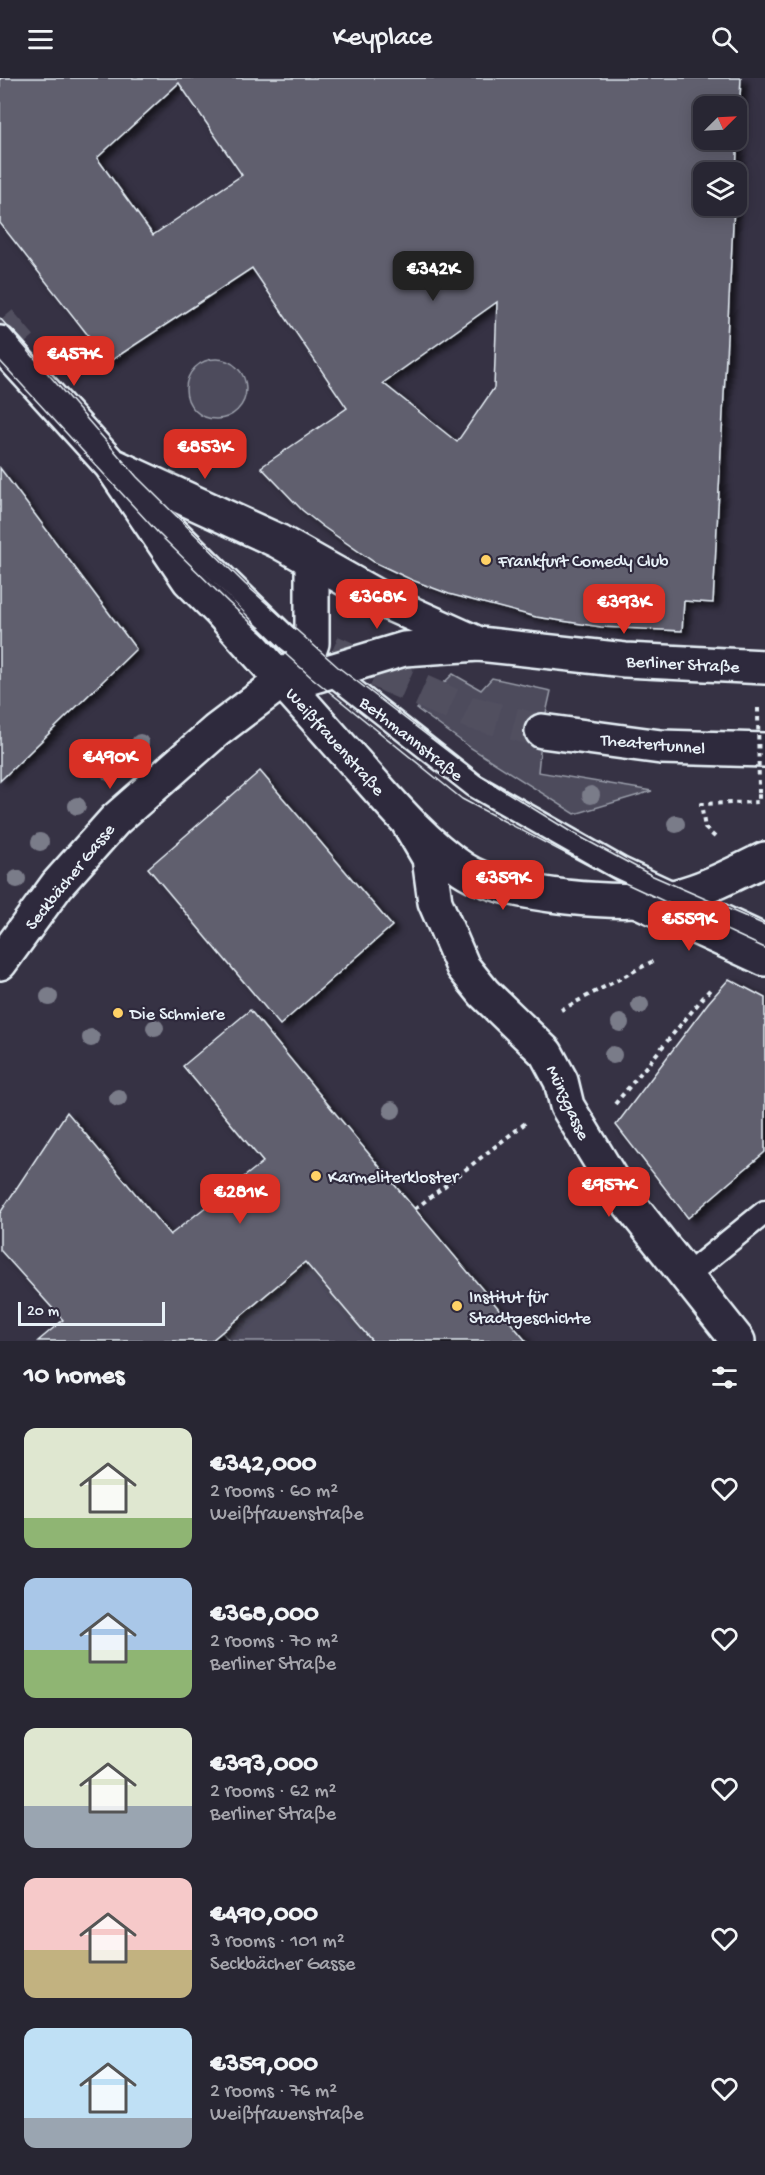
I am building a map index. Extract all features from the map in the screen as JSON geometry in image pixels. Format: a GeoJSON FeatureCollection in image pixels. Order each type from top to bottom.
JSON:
{"type":"FeatureCollection","features":[{"type":"Feature","properties":{"kind":"street","name":"Weißfrauenstraße"},"geometry":{"type":"LineString","coordinates":[[0,343],[111,465],[189,580],[408,822],[464,870],[502,884],[546,895],[591,900],[634,899]]}},
{"type":"Feature","properties":{"kind":"street","name":"Weißfrauenstraße"},"geometry":{"type":"LineString","coordinates":[[111,465],[278,542],[392,605],[479,644]]}},
{"type":"Feature","properties":{"kind":"street"},"geometry":{"type":"LineString","coordinates":[[312,562],[312,643],[317,663]]}},
{"type":"Feature","properties":{"kind":"street","name":"Berliner Straße"},"geometry":{"type":"LineString","coordinates":[[282,681],[317,663],[404,649],[479,644],[625,660],[765,667]]}},
{"type":"Feature","properties":{"kind":"street","name":"Seckbächer Gasse"},"geometry":{"type":"LineString","coordinates":[[0,963],[57,885],[115,820],[216,731],[282,681]]}},
{"type":"Feature","properties":{"kind":"street","name":"Theatertunnel"},"geometry":{"type":"LineString","coordinates":[[542,731],[661,747],[765,750]]}},
{"type":"Feature","properties":{"kind":"street","name":"Münzgasse"},"geometry":{"type":"LineString","coordinates":[[408,822],[429,858],[435,902],[463,967],[484,993],[546,1053],[561,1081],[567,1106],[586,1142],[616,1186],[738,1341]]}},
{"type":"Feature","properties":{"kind":"street"},"geometry":{"type":"LineString","coordinates":[[634,899],[677,896],[692,892],[765,859]]}},
{"type":"Feature","properties":{"kind":"street"},"geometry":{"type":"LineString","coordinates":[[634,899],[765,959]]}},
{"type":"Feature","properties":{"kind":"lane","name":"Bethmannstraße"},"geometry":{"type":"LineString","coordinates":[[111,465],[238,591],[317,663],[475,786],[621,869],[765,936]]}},
{"type":"Feature","properties":{"kind":"lane"},"geometry":{"type":"LineString","coordinates":[[686,1276],[765,1212]]}},
{"type":"Feature","properties":{"kind":"path"},"geometry":{"type":"LineString","coordinates":[[721,843],[705,828],[701,804],[759,802],[758,708]]}},
{"type":"Feature","properties":{"kind":"path"},"geometry":{"type":"LineString","coordinates":[[553,1014],[655,960]]}},
{"type":"Feature","properties":{"kind":"path"},"geometry":{"type":"LineString","coordinates":[[613,1107],[712,987]]}},
{"type":"Feature","properties":{"kind":"path"},"geometry":{"type":"LineString","coordinates":[[415,1209],[530,1120]]}},
{"type":"Feature","properties":{"kind":"shaded area"},"geometry":{"type":"Polygon","coordinates":[[[210,359],[222,359],[233,364],[241,372],[246,389],[244,401],[233,414],[222,419],[210,419],[199,414],[191,406],[186,395],[186,383],[191,372],[199,364],[210,359]]]}},
{"type":"Feature","properties":{"kind":"shaded area"},"geometry":{"type":"Polygon","coordinates":[[[453,674],[481,690],[492,678],[551,691],[542,731],[538,772],[652,791],[575,814],[471,748],[417,709],[453,674]]]}},
{"type":"Feature","properties":{"kind":"shaded area"},"geometry":{"type":"Polygon","coordinates":[[[305,1262],[372,1341],[229,1341],[222,1332],[305,1262]]]}},
{"type":"Feature","properties":{"kind":"building"},"geometry":{"type":"Polygon","coordinates":[[[0,78],[741,78],[740,96],[693,96],[693,150],[737,150],[737,162],[693,162],[693,216],[733,216],[713,603],[684,601],[682,631],[601,627],[536,617],[449,594],[374,562],[302,510],[261,467],[347,408],[252,268],[109,362],[0,223],[0,78]],[[179,83],[97,158],[153,235],[242,175],[179,83]],[[497,302],[383,383],[457,442],[494,388],[497,302]]]}},
{"type":"Feature","properties":{"kind":"building"},"geometry":{"type":"Polygon","coordinates":[[[0,468],[136,649],[0,781],[0,468]]]}},
{"type":"Feature","properties":{"kind":"building"},"geometry":{"type":"Polygon","coordinates":[[[260,771],[392,926],[280,1025],[148,868],[260,771]]]}},
{"type":"Feature","properties":{"kind":"building"},"geometry":{"type":"Polygon","coordinates":[[[729,979],[765,998],[765,1152],[688,1218],[616,1125],[708,1003],[729,979]]]}},
{"type":"Feature","properties":{"kind":"building","name":"Karmeliterkloster"},"geometry":{"type":"Polygon","coordinates":[[[250,1010],[526,1341],[372,1341],[305,1262],[211,1341],[38,1341],[63,1320],[0,1250],[0,1213],[67,1112],[170,1235],[263,1162],[183,1066],[250,1010]]]}},
{"type":"Feature","properties":{"kind":"tunnel"},"geometry":{"type":"LineString","coordinates":[[0,321],[34,361]]}},
{"type":"Feature","properties":{"kind":"tunnel"},"geometry":{"type":"LineString","coordinates":[[290,627],[304,639],[469,712],[542,731]]}},
{"type":"Feature","properties":{"kind":"tram line"},"geometry":{"type":"LineString","coordinates":[[0,318],[137,477],[245,584],[338,667],[479,775],[571,832],[653,876],[765,925]]}},
{"type":"Feature","properties":{"kind":"tram line"},"geometry":{"type":"LineString","coordinates":[[0,361],[159,534],[228,602],[311,677],[462,799],[599,871],[765,948]]}},
{"type":"Feature","properties":{"kind":"place","name":"Frankfurt Comedy Club"},"geometry":{"type":"Point","coordinates":[486,560]}},
{"type":"Feature","properties":{"kind":"place","name":"Die Schmiere"},"geometry":{"type":"Point","coordinates":[118,1013]}},
{"type":"Feature","properties":{"kind":"place","name":"Karmeliterkloster"},"geometry":{"type":"Point","coordinates":[316,1176]}},
{"type":"Feature","properties":{"kind":"place","name":"Institut für Stadtgeschichte"},"geometry":{"type":"Point","coordinates":[457,1306]}}]}
